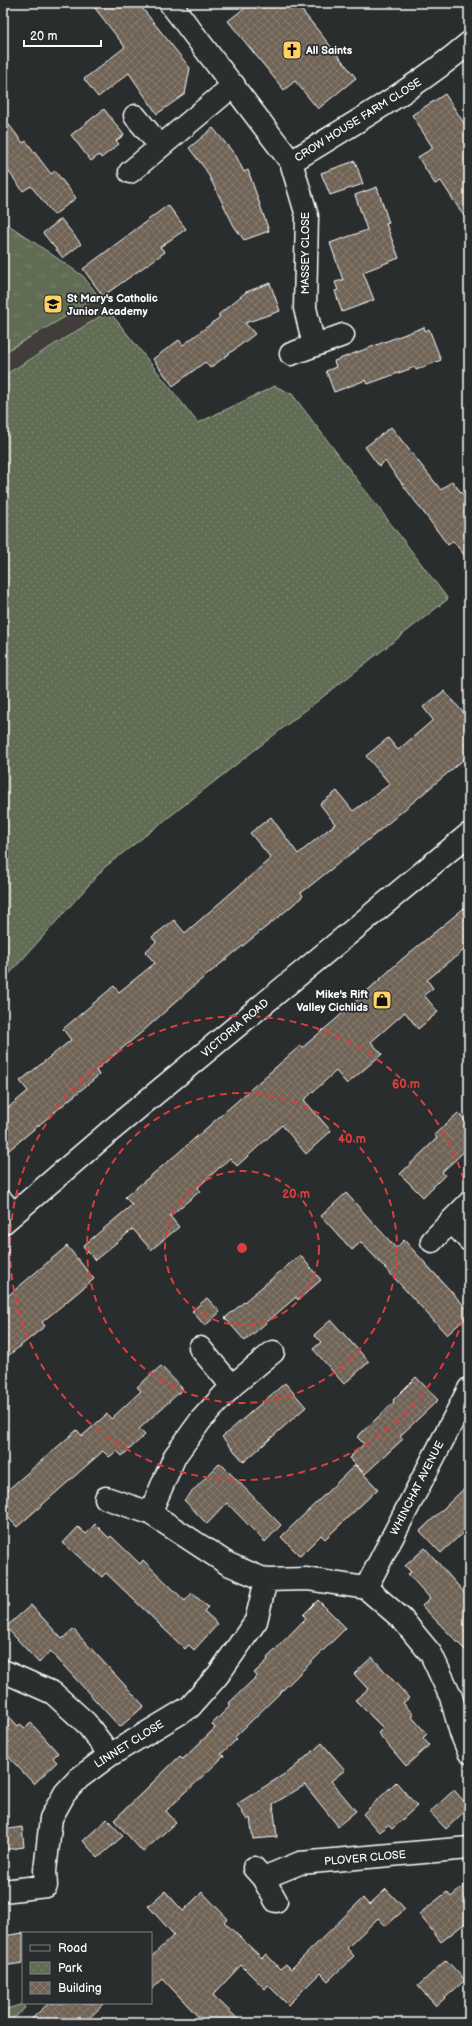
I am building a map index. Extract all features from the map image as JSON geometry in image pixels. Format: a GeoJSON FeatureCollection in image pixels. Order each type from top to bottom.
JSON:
{"type":"FeatureCollection","features":[{"type":"Feature","properties":{"kind":"street","name":"CROW HOUSE FARM CLOSE"},"geometry":{"type":"LineString","coordinates":[[170,3],[292,162],[416,84],[469,43]]}},
{"type":"Feature","properties":{"kind":"street"},"geometry":{"type":"LineString","coordinates":[[130,172],[234,85]]}},
{"type":"Feature","properties":{"kind":"street"},"geometry":{"type":"LineString","coordinates":[[135,116],[160,146]]}},
{"type":"Feature","properties":{"kind":"street","name":"MASSEY CLOSE"},"geometry":{"type":"LineString","coordinates":[[292,162],[307,216],[305,308],[314,345]]}},
{"type":"Feature","properties":{"kind":"street"},"geometry":{"type":"LineString","coordinates":[[290,354],[343,335]]}},
{"type":"Feature","properties":{"kind":"street","name":"VICTORIA ROAD"},"geometry":{"type":"LineString","coordinates":[[6,1213],[109,1132],[469,834]]}},
{"type":"Feature","properties":{"kind":"street"},"geometry":{"type":"LineString","coordinates":[[432,1241],[469,1203]]}},
{"type":"Feature","properties":{"kind":"street"},"geometry":{"type":"LineString","coordinates":[[451,1221],[469,1240]]}},
{"type":"Feature","properties":{"kind":"street"},"geometry":{"type":"LineString","coordinates":[[200,1348],[232,1386]]}},
{"type":"Feature","properties":{"kind":"street"},"geometry":{"type":"LineString","coordinates":[[150,1513],[175,1456],[201,1420],[232,1386],[273,1352]]}},
{"type":"Feature","properties":{"kind":"street","name":"WHINCHAT AVENUE"},"geometry":{"type":"LineString","coordinates":[[366,1588],[469,1389]]}},
{"type":"Feature","properties":{"kind":"street"},"geometry":{"type":"LineString","coordinates":[[106,1498],[150,1513],[228,1564],[266,1580],[307,1579],[366,1588],[402,1619],[431,1654],[451,1697],[461,1733],[469,1752]]}},
{"type":"Feature","properties":{"kind":"street","name":"LINNET CLOSE"},"geometry":{"type":"LineString","coordinates":[[3,1891],[46,1886],[51,1818],[65,1793],[79,1778],[110,1755],[190,1707],[218,1675],[256,1621],[266,1580]]}},
{"type":"Feature","properties":{"kind":"street"},"geometry":{"type":"LineString","coordinates":[[3,1671],[53,1693],[86,1723],[110,1755]]}},
{"type":"Feature","properties":{"kind":"street","name":"PLOVER CLOSE"},"geometry":{"type":"LineString","coordinates":[[276,1901],[258,1873],[300,1863],[469,1848]]}},
{"type":"Feature","properties":{"kind":"shaded area","name":"St Mary's Catholic Junior Academy"},"geometry":{"type":"Polygon","coordinates":[[[3,221],[83,276],[109,311],[3,376],[3,221]]]}},
{"type":"Feature","properties":{"kind":"green space","name":"St Mary's Catholic Junior Academy"},"geometry":{"type":"Polygon","coordinates":[[[3,221],[83,276],[99,297],[3,353],[3,221]]]}},
{"type":"Feature","properties":{"kind":"green space"},"geometry":{"type":"Polygon","coordinates":[[[109,311],[198,423],[275,386],[292,394],[448,599],[105,867],[3,981],[3,376],[109,311]]]}},
{"type":"Feature","properties":{"kind":"green space"},"geometry":{"type":"Polygon","coordinates":[[[23,2004],[25,2008],[9,2023],[3,2023],[3,2010],[23,2004]]]}},
{"type":"Feature","properties":{"kind":"building"},"geometry":{"type":"Polygon","coordinates":[[[91,3],[138,3],[190,68],[185,94],[157,114],[129,73],[98,97],[84,79],[125,47],[91,3]]]}},
{"type":"Feature","properties":{"kind":"building","name":"All Saints"},"geometry":{"type":"Polygon","coordinates":[[[251,3],[296,3],[356,78],[318,109],[295,81],[284,90],[228,21],[251,3]]]}},
{"type":"Feature","properties":{"kind":"building"},"geometry":{"type":"Polygon","coordinates":[[[445,94],[469,131],[469,224],[441,181],[435,184],[418,157],[433,148],[412,115],[445,94]]]}},
{"type":"Feature","properties":{"kind":"building"},"geometry":{"type":"Polygon","coordinates":[[[104,109],[124,135],[116,141],[119,144],[101,158],[99,155],[91,161],[71,135],[104,109]]]}},
{"type":"Feature","properties":{"kind":"building"},"geometry":{"type":"Polygon","coordinates":[[[3,117],[23,143],[26,141],[51,174],[55,171],[76,198],[54,215],[31,186],[23,191],[3,164],[3,117]]]}},
{"type":"Feature","properties":{"kind":"building"},"geometry":{"type":"Polygon","coordinates":[[[213,128],[236,156],[244,172],[248,170],[269,231],[244,240],[234,226],[206,170],[189,148],[213,128]]]}},
{"type":"Feature","properties":{"kind":"building"},"geometry":{"type":"Polygon","coordinates":[[[355,161],[363,184],[330,195],[321,173],[355,161]]]}},
{"type":"Feature","properties":{"kind":"building"},"geometry":{"type":"Polygon","coordinates":[[[377,187],[389,223],[386,224],[399,258],[363,272],[374,300],[342,312],[335,291],[338,290],[335,282],[343,280],[330,243],[367,230],[355,195],[377,187]]]}},
{"type":"Feature","properties":{"kind":"building"},"geometry":{"type":"Polygon","coordinates":[[[168,205],[186,229],[160,247],[165,252],[103,296],[83,269],[168,205]]]}},
{"type":"Feature","properties":{"kind":"building"},"geometry":{"type":"Polygon","coordinates":[[[61,219],[81,244],[63,258],[43,233],[61,219]]]}},
{"type":"Feature","properties":{"kind":"building"},"geometry":{"type":"Polygon","coordinates":[[[270,283],[280,311],[245,323],[255,334],[210,368],[205,362],[173,386],[153,359],[179,340],[183,345],[220,317],[218,315],[246,292],[270,283]]]}},
{"type":"Feature","properties":{"kind":"building"},"geometry":{"type":"Polygon","coordinates":[[[424,327],[425,331],[429,329],[441,360],[416,370],[415,367],[368,384],[366,380],[334,392],[326,371],[336,367],[334,361],[424,327]]]}},
{"type":"Feature","properties":{"kind":"building"},"geometry":{"type":"Polygon","coordinates":[[[391,427],[441,490],[452,481],[469,502],[469,561],[453,541],[448,545],[385,461],[379,466],[365,447],[391,427]]]}},
{"type":"Feature","properties":{"kind":"building"},"geometry":{"type":"Polygon","coordinates":[[[444,691],[469,719],[469,755],[373,836],[301,893],[303,896],[197,983],[142,1032],[96,1070],[99,1075],[3,1155],[3,1112],[28,1091],[20,1081],[71,1040],[63,1029],[114,986],[119,992],[155,963],[145,952],[156,942],[152,937],[174,920],[185,933],[271,858],[250,833],[271,817],[298,854],[335,824],[320,804],[337,791],[353,811],[390,784],[366,756],[388,738],[398,750],[433,720],[423,707],[444,691]]]}},
{"type":"Feature","properties":{"kind":"building"},"geometry":{"type":"Polygon","coordinates":[[[469,904],[469,946],[427,980],[433,988],[424,995],[438,1012],[418,1029],[405,1012],[371,1042],[382,1054],[347,1084],[336,1071],[304,1100],[331,1131],[306,1154],[282,1125],[237,1166],[230,1158],[198,1187],[200,1191],[170,1216],[179,1227],[151,1250],[133,1229],[95,1260],[83,1246],[132,1205],[125,1197],[177,1154],[301,1045],[303,1047],[401,960],[469,904]]]}},
{"type":"Feature","properties":{"kind":"building"},"geometry":{"type":"Polygon","coordinates":[[[458,1113],[469,1124],[469,1147],[442,1172],[445,1175],[423,1197],[400,1174],[437,1138],[434,1135],[458,1113]]]}},
{"type":"Feature","properties":{"kind":"building"},"geometry":{"type":"Polygon","coordinates":[[[346,1193],[396,1248],[404,1240],[469,1311],[469,1315],[447,1335],[361,1242],[352,1250],[321,1216],[346,1193]]]}},
{"type":"Feature","properties":{"kind":"building"},"geometry":{"type":"Polygon","coordinates":[[[67,1246],[94,1279],[42,1322],[45,1326],[3,1360],[3,1300],[67,1246]]]}},
{"type":"Feature","properties":{"kind":"building"},"geometry":{"type":"Polygon","coordinates":[[[300,1255],[321,1280],[298,1300],[296,1297],[245,1341],[225,1318],[300,1255]]]}},
{"type":"Feature","properties":{"kind":"building"},"geometry":{"type":"Polygon","coordinates":[[[207,1298],[220,1312],[205,1326],[192,1311],[207,1298]]]}},
{"type":"Feature","properties":{"kind":"building"},"geometry":{"type":"Polygon","coordinates":[[[331,1320],[369,1362],[344,1384],[313,1349],[321,1342],[314,1335],[331,1320]]]}},
{"type":"Feature","properties":{"kind":"building"},"geometry":{"type":"Polygon","coordinates":[[[161,1366],[183,1389],[139,1429],[145,1435],[122,1456],[117,1451],[109,1457],[103,1451],[17,1527],[3,1512],[3,1494],[77,1430],[82,1436],[107,1414],[111,1419],[141,1391],[137,1387],[161,1366]]]}},
{"type":"Feature","properties":{"kind":"building"},"geometry":{"type":"Polygon","coordinates":[[[416,1377],[438,1400],[400,1436],[403,1439],[365,1474],[349,1458],[364,1444],[357,1437],[394,1402],[393,1400],[416,1377]]]}},
{"type":"Feature","properties":{"kind":"building"},"geometry":{"type":"Polygon","coordinates":[[[285,1383],[306,1407],[244,1462],[222,1437],[285,1383]]]}},
{"type":"Feature","properties":{"kind":"building"},"geometry":{"type":"Polygon","coordinates":[[[220,1463],[281,1525],[265,1542],[227,1503],[207,1524],[184,1500],[220,1463]]]}},
{"type":"Feature","properties":{"kind":"building"},"geometry":{"type":"Polygon","coordinates":[[[355,1465],[378,1489],[325,1539],[321,1535],[300,1556],[281,1537],[355,1465]]]}},
{"type":"Feature","properties":{"kind":"building"},"geometry":{"type":"Polygon","coordinates":[[[469,1484],[469,1527],[441,1553],[420,1531],[469,1484]]]}},
{"type":"Feature","properties":{"kind":"building"},"geometry":{"type":"Polygon","coordinates":[[[95,1524],[109,1538],[111,1536],[140,1564],[143,1560],[185,1601],[192,1593],[208,1607],[204,1611],[218,1624],[194,1650],[189,1645],[185,1649],[106,1573],[102,1577],[63,1543],[78,1527],[86,1534],[95,1524]]]}},
{"type":"Feature","properties":{"kind":"building"},"geometry":{"type":"Polygon","coordinates":[[[425,1548],[469,1598],[469,1654],[422,1606],[430,1598],[408,1574],[411,1572],[405,1566],[425,1548]]]}},
{"type":"Feature","properties":{"kind":"building"},"geometry":{"type":"Polygon","coordinates":[[[318,1600],[346,1628],[235,1737],[237,1739],[221,1754],[224,1756],[166,1811],[176,1822],[143,1852],[114,1820],[180,1756],[183,1759],[215,1728],[212,1724],[230,1706],[228,1704],[257,1676],[254,1673],[268,1660],[267,1658],[306,1618],[303,1615],[318,1600]]]}},
{"type":"Feature","properties":{"kind":"building"},"geometry":{"type":"Polygon","coordinates":[[[31,1605],[62,1639],[73,1629],[144,1706],[120,1727],[50,1651],[39,1663],[6,1627],[31,1605]]]}},
{"type":"Feature","properties":{"kind":"building"},"geometry":{"type":"Polygon","coordinates":[[[372,1657],[409,1698],[403,1703],[414,1715],[412,1717],[427,1734],[423,1738],[429,1745],[406,1766],[378,1733],[383,1728],[355,1700],[368,1689],[354,1674],[372,1657]]]}},
{"type":"Feature","properties":{"kind":"building"},"geometry":{"type":"Polygon","coordinates":[[[3,1710],[18,1726],[20,1724],[25,1728],[31,1723],[58,1753],[53,1758],[57,1762],[34,1784],[3,1751],[3,1710]]]}},
{"type":"Feature","properties":{"kind":"building"},"geometry":{"type":"Polygon","coordinates":[[[322,1743],[345,1770],[331,1781],[356,1811],[338,1826],[305,1785],[273,1804],[277,1837],[253,1839],[250,1818],[247,1820],[237,1804],[291,1770],[322,1743]]]}},
{"type":"Feature","properties":{"kind":"building"},"geometry":{"type":"Polygon","coordinates":[[[396,1782],[417,1806],[392,1829],[388,1825],[379,1832],[363,1814],[396,1782]]]}},
{"type":"Feature","properties":{"kind":"building"},"geometry":{"type":"Polygon","coordinates":[[[454,1790],[469,1807],[446,1829],[430,1812],[454,1790]]]}},
{"type":"Feature","properties":{"kind":"building"},"geometry":{"type":"Polygon","coordinates":[[[107,1819],[123,1836],[98,1858],[83,1841],[107,1819]]]}},
{"type":"Feature","properties":{"kind":"building"},"geometry":{"type":"Polygon","coordinates":[[[22,1827],[24,1847],[3,1850],[3,1830],[22,1827]]]}},
{"type":"Feature","properties":{"kind":"building"},"geometry":{"type":"Polygon","coordinates":[[[469,1881],[469,1920],[441,1942],[419,1914],[447,1892],[451,1897],[469,1881]]]}},
{"type":"Feature","properties":{"kind":"building"},"geometry":{"type":"Polygon","coordinates":[[[386,1889],[405,1909],[386,1926],[378,1918],[347,1948],[354,1956],[328,1981],[320,1973],[288,2005],[268,1985],[265,1989],[241,1965],[213,1995],[242,2023],[204,2023],[163,1979],[152,1989],[152,1956],[174,1935],[148,1906],[165,1891],[183,1911],[202,1892],[228,1919],[224,1922],[262,1958],[266,1954],[280,1969],[286,1964],[291,1969],[363,1898],[369,1905],[386,1889]]]}},
{"type":"Feature","properties":{"kind":"building"},"geometry":{"type":"Polygon","coordinates":[[[22,1933],[22,1963],[3,1966],[3,1936],[22,1933]]]}},
{"type":"Feature","properties":{"kind":"building"},"geometry":{"type":"Polygon","coordinates":[[[446,1960],[465,1980],[436,2006],[418,1986],[446,1960]]]}},
{"type":"Feature","properties":{"kind":"building"},"geometry":{"type":"Polygon","coordinates":[[[48,2004],[104,2004],[84,2023],[27,2023],[48,2004]]]}},
{"type":"Feature","properties":{"kind":"place","name":"All Saints"},"geometry":{"type":"Point","coordinates":[292,50]}},
{"type":"Feature","properties":{"kind":"place","name":"St Mary's Catholic Junior Academy"},"geometry":{"type":"Point","coordinates":[53,304]}},
{"type":"Feature","properties":{"kind":"place","name":"Mike's Rift Valley Cichlids"},"geometry":{"type":"Point","coordinates":[382,1000]}}]}
